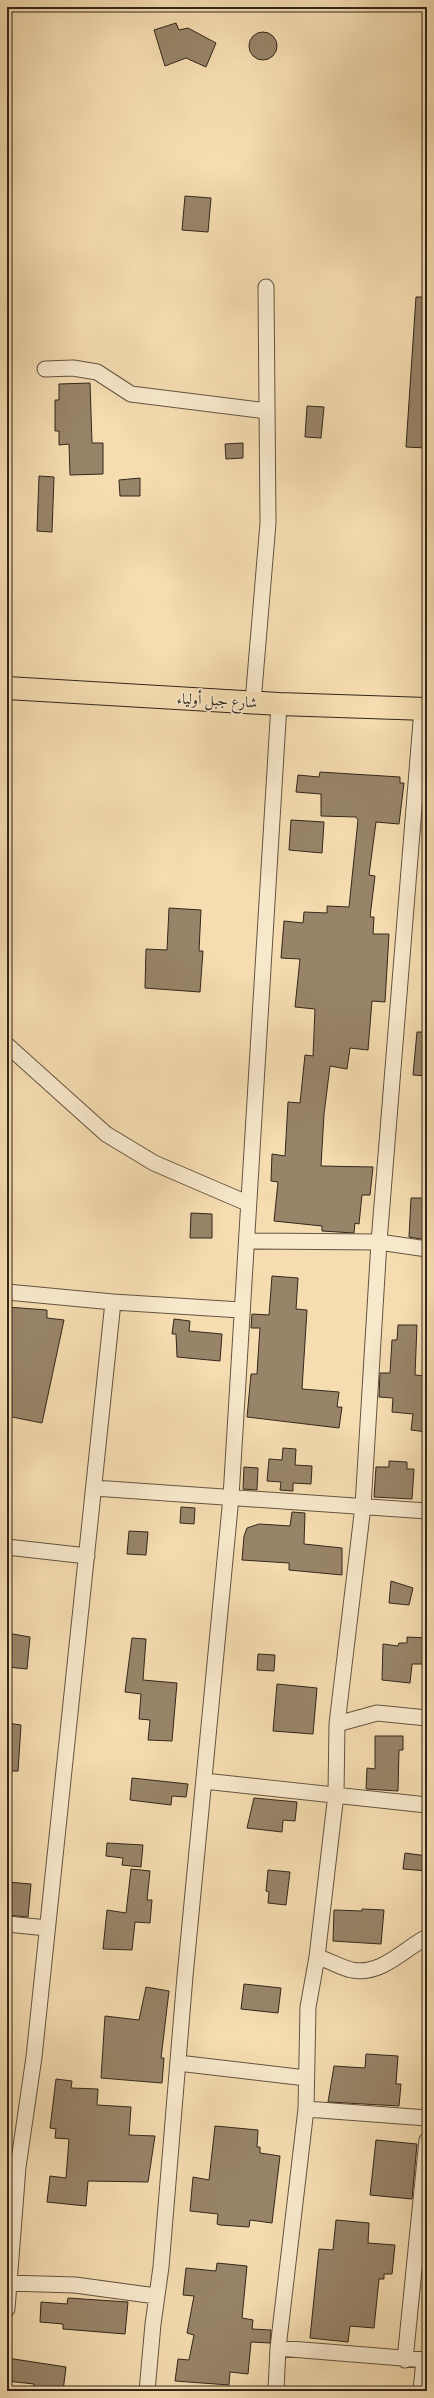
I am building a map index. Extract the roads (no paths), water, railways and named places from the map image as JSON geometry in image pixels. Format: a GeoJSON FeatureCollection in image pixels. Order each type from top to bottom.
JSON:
{"type":"FeatureCollection","features":[{"type":"Feature","properties":{"kind":"highway","name":"شارع جبل أولياء"},"geometry":{"type":"LineString","coordinates":[[7,688],[279,704],[424,709]]}},
{"type":"Feature","properties":{"kind":"street"},"geometry":{"type":"LineString","coordinates":[[253,702],[268,523],[266,287]]}},
{"type":"Feature","properties":{"kind":"street"},"geometry":{"type":"LineString","coordinates":[[45,369],[73,368],[97,372],[131,394],[267,411]]}},
{"type":"Feature","properties":{"kind":"street"},"geometry":{"type":"LineString","coordinates":[[147,2391],[156,2296],[161,2267],[178,2063],[231,1497],[247,1203],[279,704]]}},
{"type":"Feature","properties":{"kind":"street"},"geometry":{"type":"LineString","coordinates":[[276,2391],[278,2348],[306,2109],[308,2007],[317,1957],[336,1794],[337,1724],[363,1506],[379,1242],[424,709]]}},
{"type":"Feature","properties":{"kind":"street"},"geometry":{"type":"LineString","coordinates":[[7,1045],[106,1134],[154,1163],[247,1203]]}},
{"type":"Feature","properties":{"kind":"street"},"geometry":{"type":"LineString","coordinates":[[246,1241],[379,1242],[427,1249]]}},
{"type":"Feature","properties":{"kind":"street"},"geometry":{"type":"LineString","coordinates":[[7,1292],[113,1302],[242,1310]]}},
{"type":"Feature","properties":{"kind":"street"},"geometry":{"type":"LineString","coordinates":[[7,2309],[7,2283],[18,2167],[34,2057],[113,1302]]}},
{"type":"Feature","properties":{"kind":"street"},"geometry":{"type":"LineString","coordinates":[[94,1488],[427,1511]]}},
{"type":"Feature","properties":{"kind":"street"},"geometry":{"type":"LineString","coordinates":[[7,1547],[87,1556]]}},
{"type":"Feature","properties":{"kind":"street"},"geometry":{"type":"LineString","coordinates":[[337,1724],[377,1713],[427,1718]]}},
{"type":"Feature","properties":{"kind":"street"},"geometry":{"type":"LineString","coordinates":[[204,1781],[427,1805]]}},
{"type":"Feature","properties":{"kind":"street"},"geometry":{"type":"LineString","coordinates":[[7,1924],[47,1928]]}},
{"type":"Feature","properties":{"kind":"street"},"geometry":{"type":"LineString","coordinates":[[317,1957],[352,1970],[370,1970],[396,1958],[427,1937]]}},
{"type":"Feature","properties":{"kind":"street"},"geometry":{"type":"LineString","coordinates":[[178,2063],[306,2078]]}},
{"type":"Feature","properties":{"kind":"street"},"geometry":{"type":"LineString","coordinates":[[306,2109],[427,2118]]}},
{"type":"Feature","properties":{"kind":"street"},"geometry":{"type":"LineString","coordinates":[[405,2360],[427,2140]]}},
{"type":"Feature","properties":{"kind":"street"},"geometry":{"type":"LineString","coordinates":[[7,2283],[75,2285],[156,2296]]}},
{"type":"Feature","properties":{"kind":"street"},"geometry":{"type":"LineString","coordinates":[[278,2348],[405,2360],[426,2360],[421,2391]]}}]}
